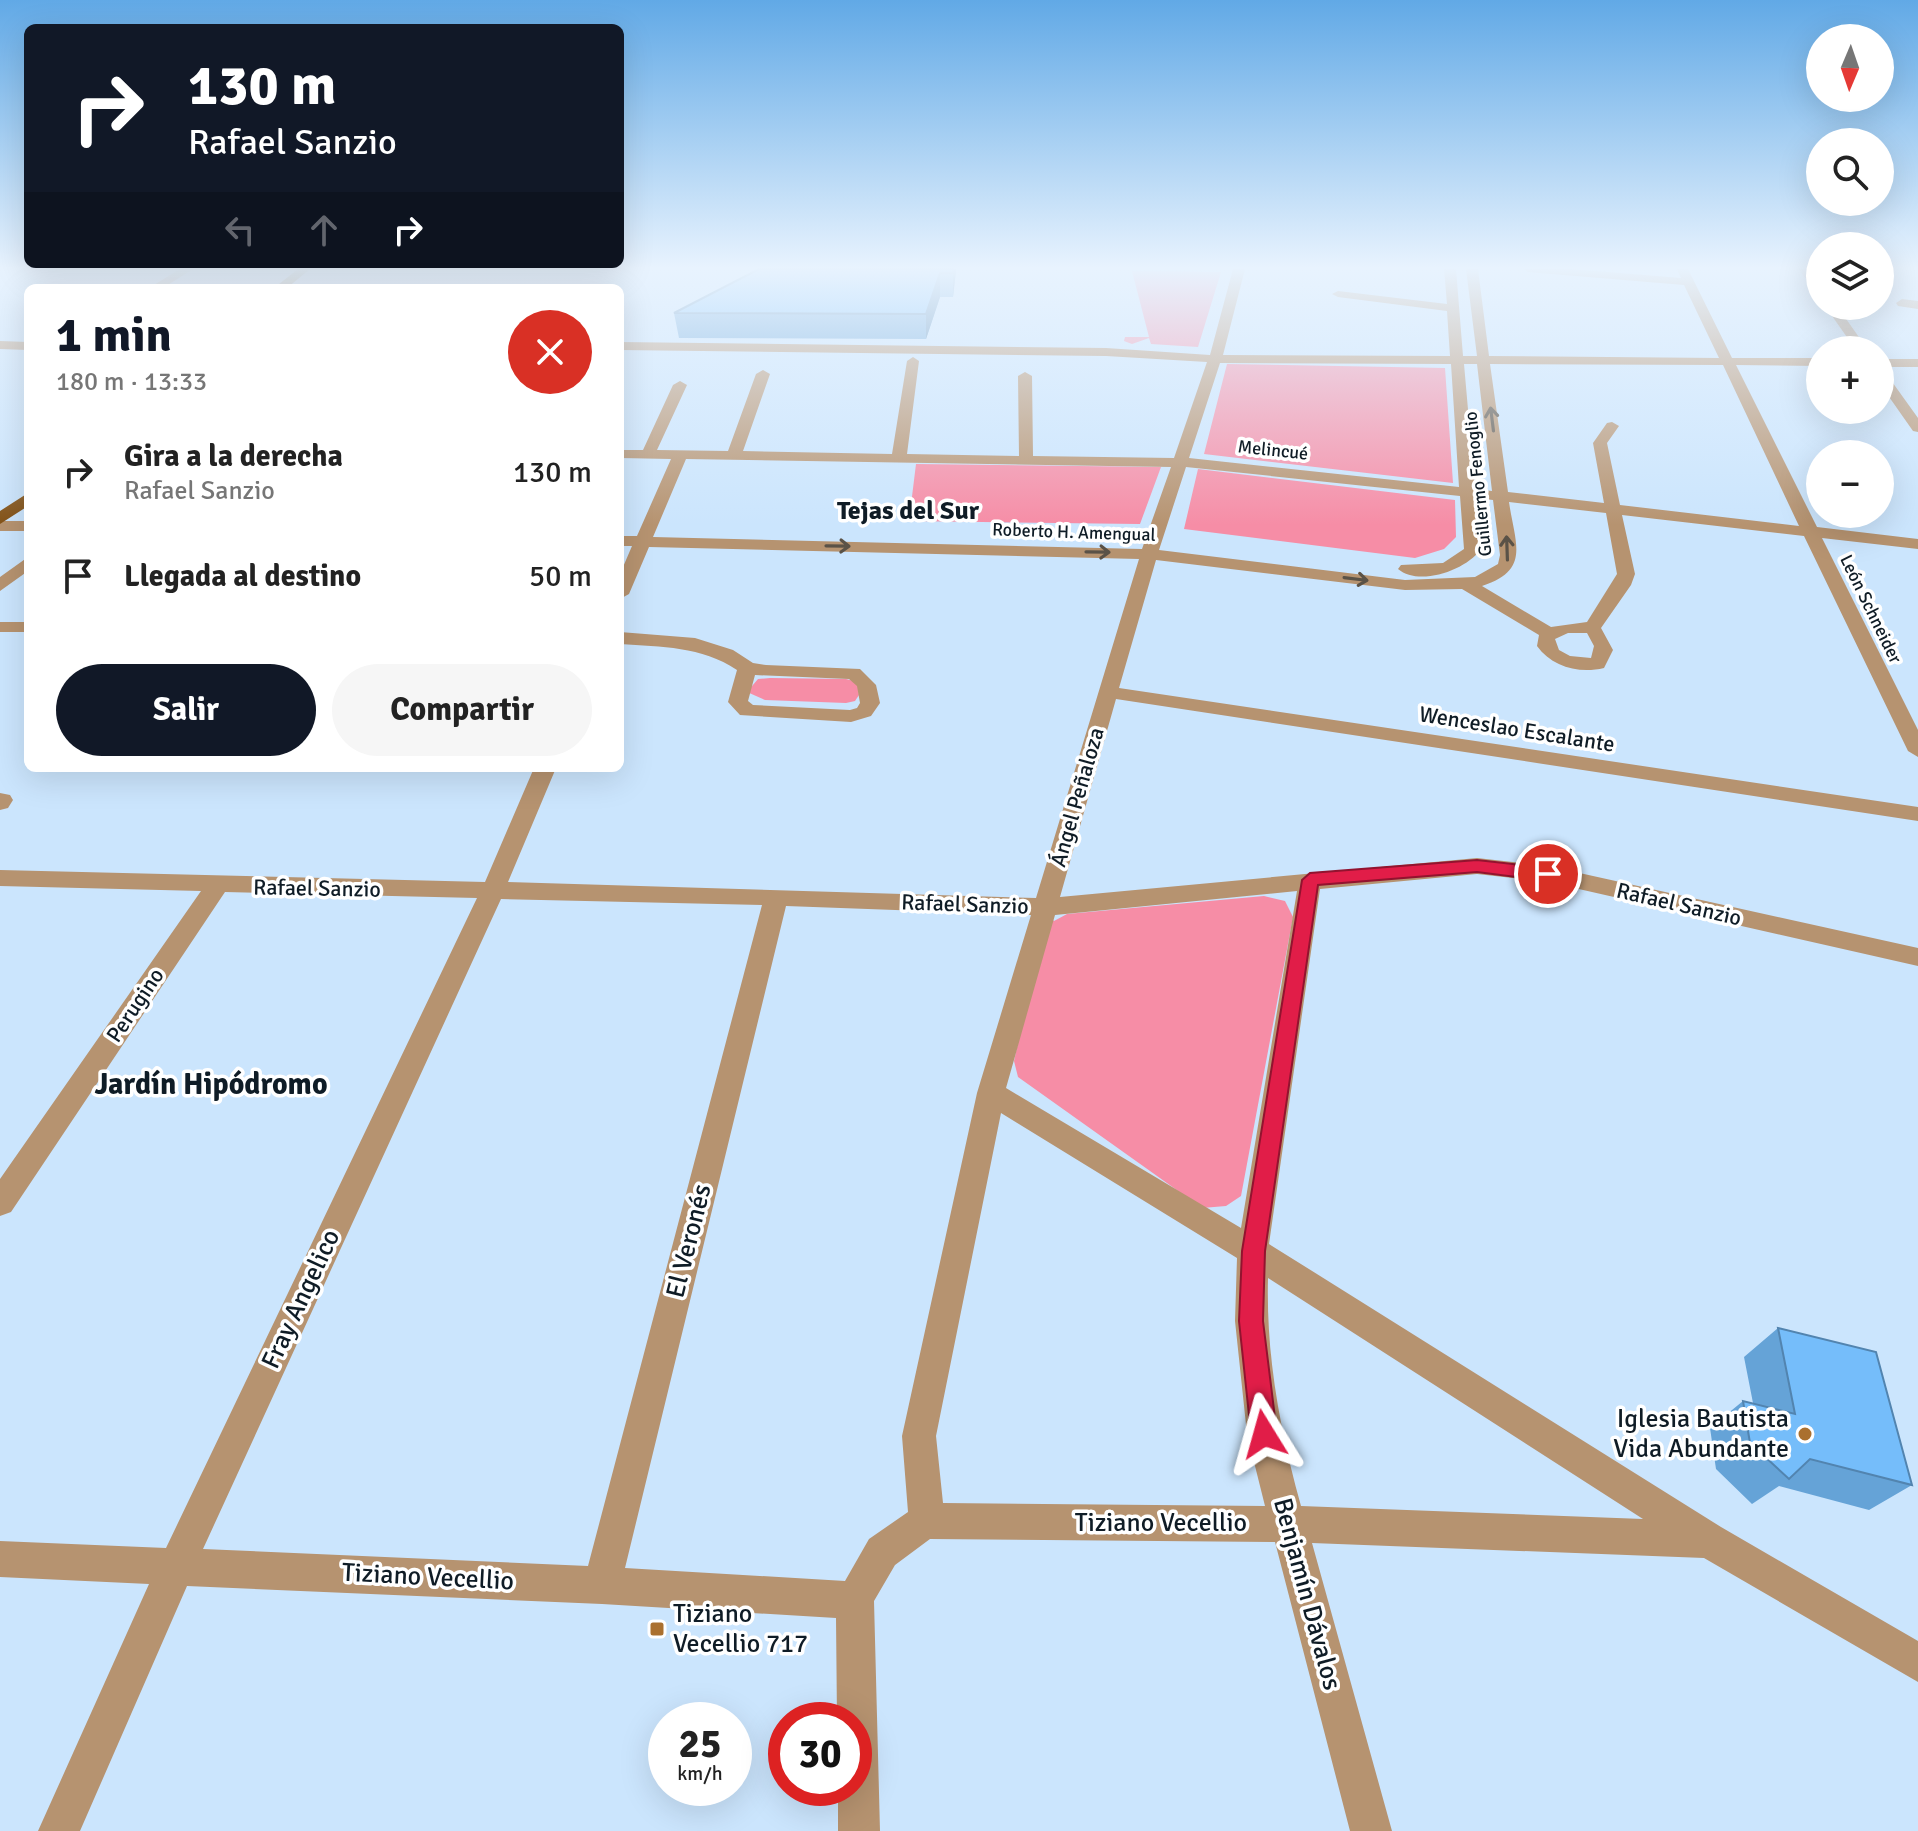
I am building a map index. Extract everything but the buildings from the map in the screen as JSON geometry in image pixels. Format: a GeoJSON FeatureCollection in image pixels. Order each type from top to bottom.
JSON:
{"type":"FeatureCollection","features":[{"type":"Feature","properties":{"kind":"main road"},"geometry":{"type":"LineString","coordinates":[[2,515],[24,488]]}},
{"type":"Feature","properties":{"kind":"main road"},"geometry":{"type":"LineString","coordinates":[[2,515],[24,501]]}},
{"type":"Feature","properties":{"kind":"street","name":"Ángel Peñaloza"},"geometry":{"type":"LineString","coordinates":[[927,1521],[919,1436],[991,1093],[1152,546],[1216,354]]}},
{"type":"Feature","properties":{"kind":"street"},"geometry":{"type":"LineString","coordinates":[[1270,354],[1806,361]]}},
{"type":"Feature","properties":{"kind":"street","name":"León Schneider"},"geometry":{"type":"LineString","coordinates":[[1722,354],[1918,751]]}},
{"type":"Feature","properties":{"kind":"street"},"geometry":{"type":"LineString","coordinates":[[1724,358],[1806,355]]}},
{"type":"Feature","properties":{"kind":"street"},"geometry":{"type":"LineString","coordinates":[[1894,355],[1918,355]]}},
{"type":"Feature","properties":{"kind":"street","name":"Guillermo Fenoglio"},"geometry":{"type":"LineString","coordinates":[[1450,567],[1464,561],[1472,550],[1459,356]]}},
{"type":"Feature","properties":{"kind":"street","name":"Guillermo Fenoglio"},"geometry":{"type":"LineString","coordinates":[[1471,583],[1494,576],[1506,566],[1508,555],[1484,356]]}},
{"type":"Feature","properties":{"kind":"street"},"geometry":{"type":"LineString","coordinates":[[899,459],[913,361]]}},
{"type":"Feature","properties":{"kind":"street"},"geometry":{"type":"LineString","coordinates":[[1894,363],[1918,363]]}},
{"type":"Feature","properties":{"kind":"street"},"geometry":{"type":"LineString","coordinates":[[734,456],[763,374]]}},
{"type":"Feature","properties":{"kind":"street"},"geometry":{"type":"LineString","coordinates":[[1025,376],[1026,461]]}},
{"type":"Feature","properties":{"kind":"street"},"geometry":{"type":"LineString","coordinates":[[648,454],[680,385]]}},
{"type":"Feature","properties":{"kind":"street"},"geometry":{"type":"LineString","coordinates":[[1894,395],[1918,428]]}},
{"type":"Feature","properties":{"kind":"street"},"geometry":{"type":"LineString","coordinates":[[1592,628],[1622,585],[1626,574],[1600,443],[1612,426]]}},
{"type":"Feature","properties":{"kind":"street","name":"Melincué"},"geometry":{"type":"LineString","coordinates":[[624,454],[1235,465],[1918,544]]}},
{"type":"Feature","properties":{"kind":"street"},"geometry":{"type":"LineString","coordinates":[[624,585],[680,455]]}},
{"type":"Feature","properties":{"kind":"street"},"geometry":{"type":"LineString","coordinates":[[2,515],[24,513]]}},
{"type":"Feature","properties":{"kind":"street"},"geometry":{"type":"LineString","coordinates":[[2,515],[24,524]]}},
{"type":"Feature","properties":{"kind":"street","name":"Roberto H. Amengual"},"geometry":{"type":"LineString","coordinates":[[624,528],[646,534],[1152,546],[1407,569],[1450,567]]}},
{"type":"Feature","properties":{"kind":"street","name":"Roberto H. Amengual"},"geometry":{"type":"LineString","coordinates":[[624,540],[646,534]]}},
{"type":"Feature","properties":{"kind":"street","name":"Roberto H. Amengual"},"geometry":{"type":"LineString","coordinates":[[1152,546],[1405,585],[1471,583]]}},
{"type":"Feature","properties":{"kind":"street"},"geometry":{"type":"LineString","coordinates":[[0,586],[24,565]]}},
{"type":"Feature","properties":{"kind":"street"},"geometry":{"type":"LineString","coordinates":[[1471,583],[1549,633]]}},
{"type":"Feature","properties":{"kind":"street"},"geometry":{"type":"LineString","coordinates":[[0,627],[24,627]]}},
{"type":"Feature","properties":{"kind":"street"},"geometry":{"type":"LineString","coordinates":[[1556,628],[1592,628],[1605,643],[1605,652],[1597,664],[1582,666],[1560,661],[1550,654],[1546,641],[1549,633],[1556,628]]}},
{"type":"Feature","properties":{"kind":"street"},"geometry":{"type":"LineString","coordinates":[[624,638],[695,644],[726,654],[747,668],[853,673],[864,678],[868,685],[869,704],[864,712],[851,716],[747,711],[738,702],[747,668]]}},
{"type":"Feature","properties":{"kind":"street","name":"Wenceslao Escalante"},"geometry":{"type":"LineString","coordinates":[[1108,692],[1918,814]]}},
{"type":"Feature","properties":{"kind":"street","name":"Fray Angelico"},"geometry":{"type":"LineString","coordinates":[[59,1831],[177,1565],[492,892],[543,772]]}},
{"type":"Feature","properties":{"kind":"street","name":"Rafael Sanzio"},"geometry":{"type":"LineString","coordinates":[[0,878],[217,886],[776,897],[1045,907],[1477,866],[1508,868],[1918,957]]}},
{"type":"Feature","properties":{"kind":"street","name":"Benjamín Dávalos"},"geometry":{"type":"LineString","coordinates":[[1310,880],[1253,1251],[1251,1321],[1264,1434],[1371,1831]]}},
{"type":"Feature","properties":{"kind":"street","name":"Perugino"},"geometry":{"type":"LineString","coordinates":[[0,1203],[217,886]]}},
{"type":"Feature","properties":{"kind":"street","name":"El Veronés"},"geometry":{"type":"LineString","coordinates":[[602,1585],[776,897]]}},
{"type":"Feature","properties":{"kind":"street","name":"Tiziano Vecellio"},"geometry":{"type":"LineString","coordinates":[[991,1093],[1253,1251],[1708,1540],[1918,1663]]}},
{"type":"Feature","properties":{"kind":"street","name":"Tiziano Vecellio"},"geometry":{"type":"LineString","coordinates":[[0,1559],[602,1585],[863,1583],[891,1540],[927,1521],[1288,1524],[1708,1540]]}},
{"type":"Feature","properties":{"kind":"street"},"geometry":{"type":"LineString","coordinates":[[859,1831],[863,1583]]}},
{"type":"Feature","properties":{"kind":"shaded area"},"geometry":{"type":"Polygon","coordinates":[[[1227,364],[1445,368],[1453,483],[1204,454],[1227,364]]]}},
{"type":"Feature","properties":{"kind":"shaded area"},"geometry":{"type":"Polygon","coordinates":[[[916,464],[1161,467],[1140,524],[909,521],[916,464]]]}},
{"type":"Feature","properties":{"kind":"shaded area"},"geometry":{"type":"Polygon","coordinates":[[[1198,469],[1455,500],[1456,537],[1444,549],[1415,558],[1184,529],[1198,469]]]}},
{"type":"Feature","properties":{"kind":"shaded area"},"geometry":{"type":"Polygon","coordinates":[[[758,679],[846,679],[858,682],[859,695],[855,701],[846,703],[765,700],[747,692],[758,679]]]}},
{"type":"Feature","properties":{"kind":"shaded area"},"geometry":{"type":"Polygon","coordinates":[[[1264,896],[1285,901],[1293,917],[1241,1196],[1226,1206],[1202,1208],[1018,1077],[1014,1061],[1046,915],[1054,921],[1067,914],[1264,896]]]}},
{"type":"Feature","properties":{"kind":"place","name":"Iglesia Bautista Vida Abundante"},"geometry":{"type":"Point","coordinates":[1805,1434]}},
{"type":"Feature","properties":{"kind":"place","name":"Tiziano Vecellio 717"},"geometry":{"type":"Point","coordinates":[657,1629]}},
{"type":"Feature","properties":{"kind":"district","name":"Tejas del Sur"},"geometry":{"type":"Point","coordinates":[908,511]}},
{"type":"Feature","properties":{"kind":"district","name":"Jardín Hipódromo"},"geometry":{"type":"Point","coordinates":[211,1084]}},
{"type":"Feature","properties":{"kind":"route"},"geometry":{"type":"LineString","coordinates":[[1264,1434],[1251,1321],[1253,1251],[1310,880],[1477,866],[1548,874]]}}]}
